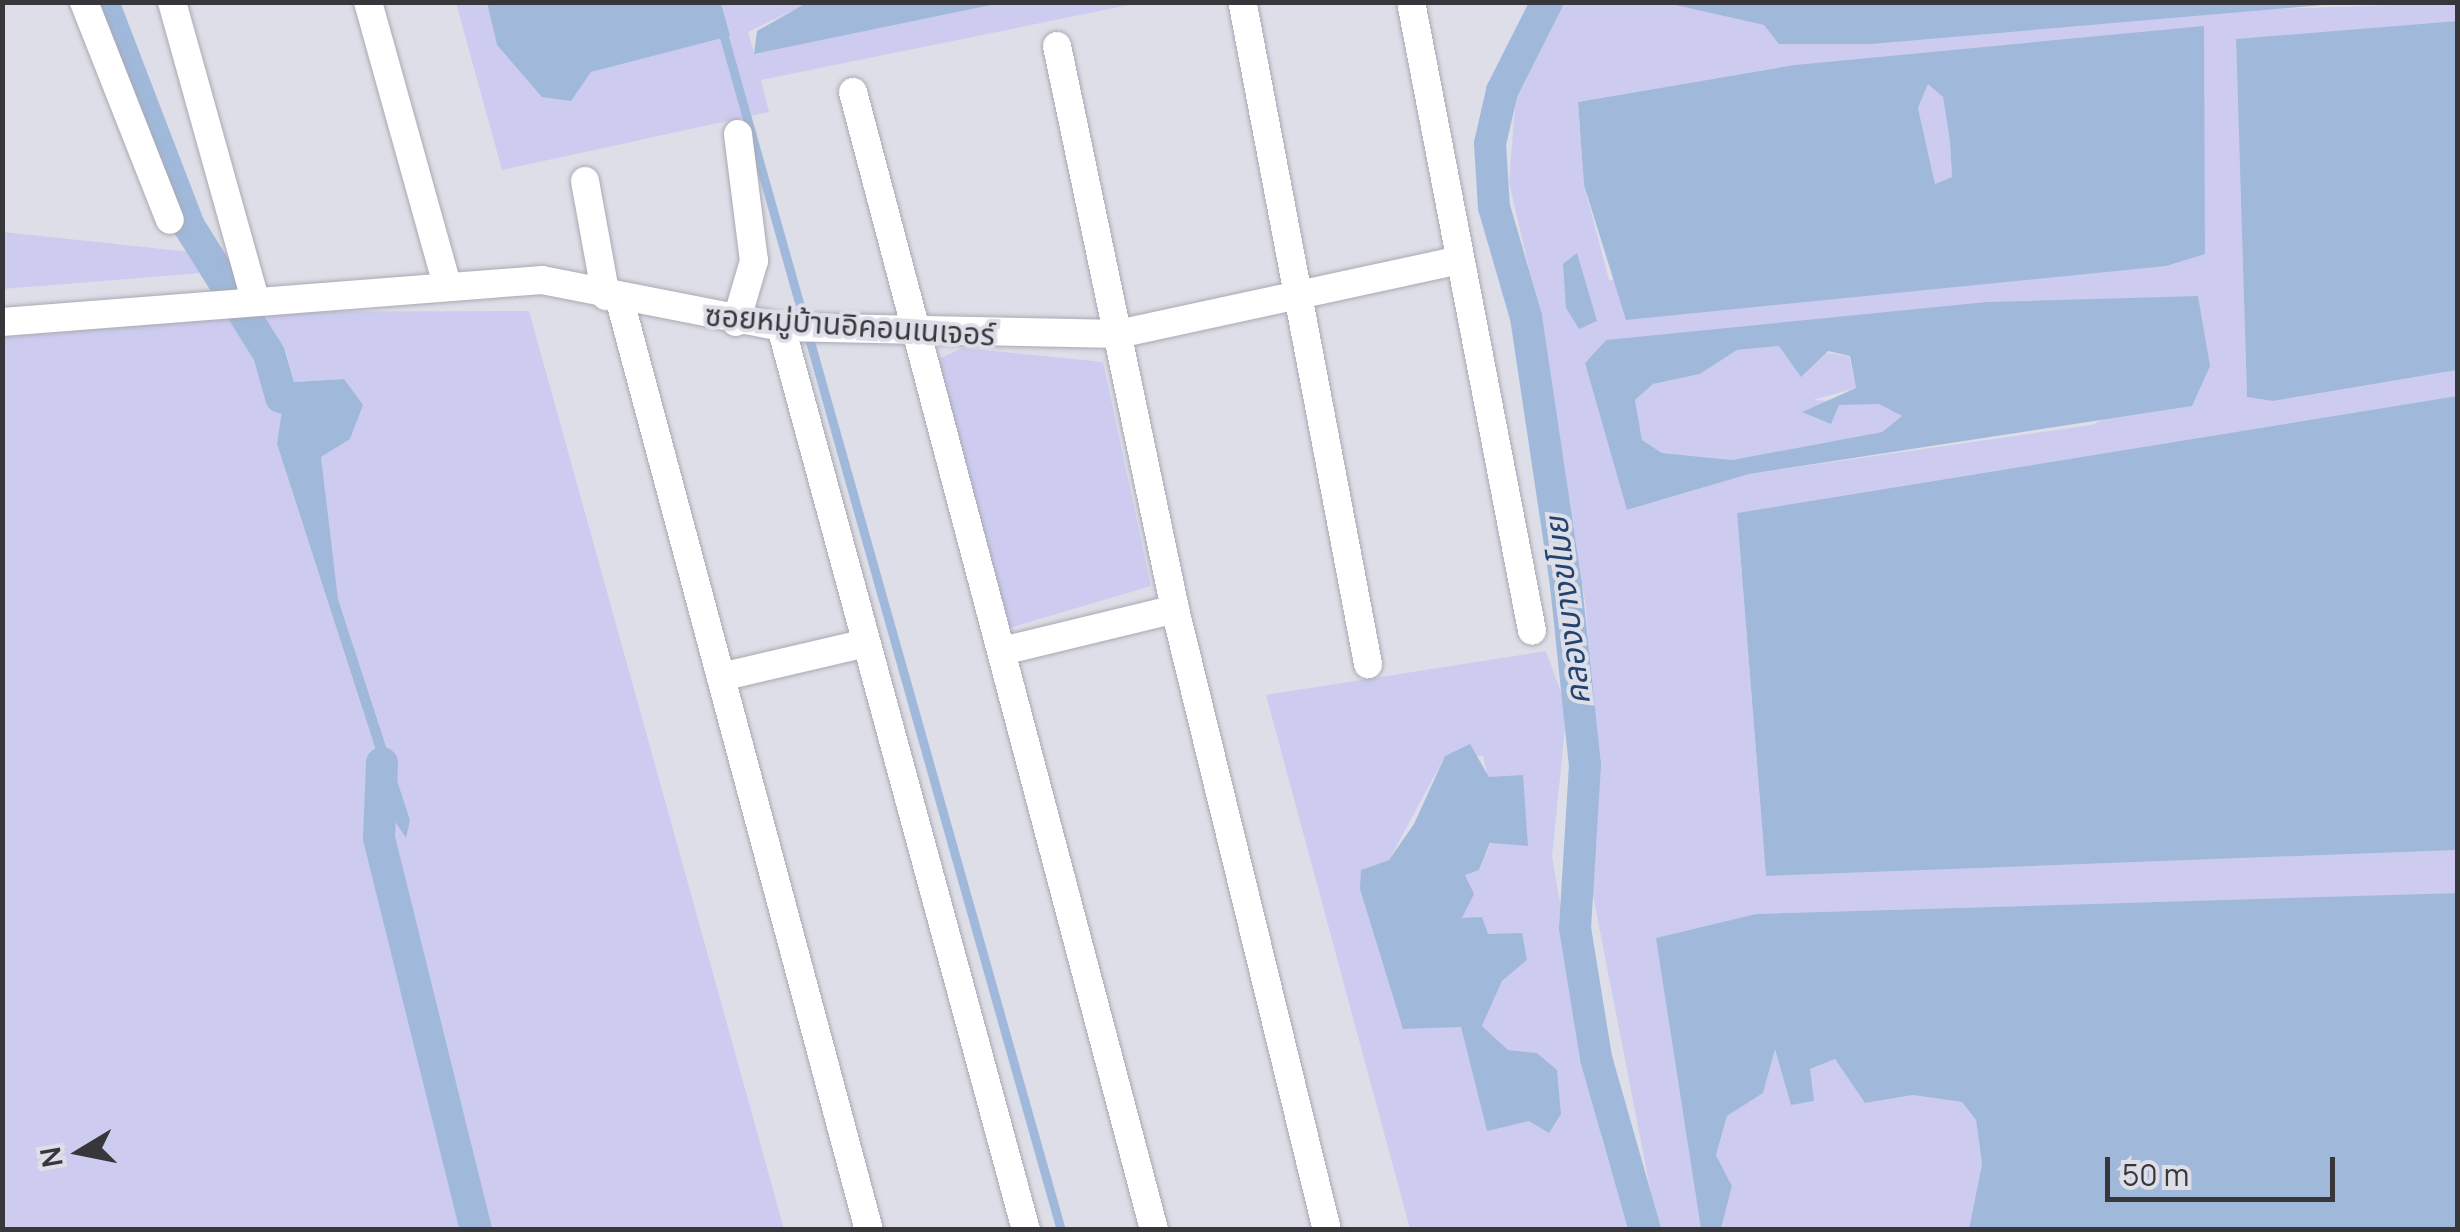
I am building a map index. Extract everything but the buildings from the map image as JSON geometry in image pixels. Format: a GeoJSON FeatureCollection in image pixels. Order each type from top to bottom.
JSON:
{"type":"FeatureCollection","features":[{"type":"Feature","properties":{"kind":"street"},"geometry":{"type":"LineString","coordinates":[[84,2],[170,220]]}},
{"type":"Feature","properties":{"kind":"street"},"geometry":{"type":"LineString","coordinates":[[172,2],[254,296]]}},
{"type":"Feature","properties":{"kind":"street"},"geometry":{"type":"LineString","coordinates":[[368,2],[446,282]]}},
{"type":"Feature","properties":{"kind":"street"},"geometry":{"type":"LineString","coordinates":[[1242,5],[1294,302],[1368,664]]}},
{"type":"Feature","properties":{"kind":"street"},"geometry":{"type":"LineString","coordinates":[[1412,7],[1456,261],[1532,631]]}},
{"type":"Feature","properties":{"kind":"street"},"geometry":{"type":"LineString","coordinates":[[1057,46],[1174,609],[1328,1230]]}},
{"type":"Feature","properties":{"kind":"street"},"geometry":{"type":"LineString","coordinates":[[854,92],[1154,1230]]}},
{"type":"Feature","properties":{"kind":"street"},"geometry":{"type":"LineString","coordinates":[[736,322],[754,261],[738,134]]}},
{"type":"Feature","properties":{"kind":"street"},"geometry":{"type":"LineString","coordinates":[[585,180],[613,298],[721,676],[869,1230]]}},
{"type":"Feature","properties":{"kind":"street","name":"ซอยหมู่บ้านอิคอนเนเจอร์"},"geometry":{"type":"LineString","coordinates":[[2,322],[254,296],[446,282],[542,280],[736,322],[919,332],[1118,334],[1294,302],[1456,261]]}},
{"type":"Feature","properties":{"kind":"street"},"geometry":{"type":"LineString","coordinates":[[801,327],[866,644],[1026,1230]]}},
{"type":"Feature","properties":{"kind":"street"},"geometry":{"type":"LineString","coordinates":[[1002,651],[1174,609]]}},
{"type":"Feature","properties":{"kind":"street"},"geometry":{"type":"LineString","coordinates":[[721,676],[866,644]]}},
{"type":"Feature","properties":{"kind":"shaded area"},"geometry":{"type":"Polygon","coordinates":[[[808,2],[1001,3],[754,54],[757,31],[808,2]]]}},
{"type":"Feature","properties":{"kind":"shaded area"},"geometry":{"type":"Polygon","coordinates":[[[456,3],[487,3],[497,45],[590,72],[729,36],[721,3],[808,3],[748,32],[754,53],[1001,3],[1139,3],[761,80],[769,112],[502,170],[456,3]]]}},
{"type":"Feature","properties":{"kind":"shaded area"},"geometry":{"type":"Polygon","coordinates":[[[487,3],[721,3],[730,36],[591,72],[571,101],[542,97],[497,45],[487,3]]]}},
{"type":"Feature","properties":{"kind":"shaded area"},"geometry":{"type":"Polygon","coordinates":[[[1560,3],[1666,3],[1764,25],[2457,3],[2457,21],[2236,40],[2247,396],[2273,401],[2457,370],[2457,396],[1737,513],[1766,876],[2457,850],[2457,893],[1757,914],[1657,938],[1701,1229],[1658,1229],[1590,880],[1597,785],[1586,608],[1544,334],[1509,182],[1517,80],[1560,3]],[[2204,27],[1794,65],[1578,102],[1584,185],[1609,280],[2204,254],[2204,27]],[[1682,334],[1606,340],[1585,363],[1628,510],[1749,474],[2092,425],[2210,366],[1682,334]]]}},
{"type":"Feature","properties":{"kind":"shaded area"},"geometry":{"type":"Polygon","coordinates":[[[1666,3],[2346,3],[1871,44],[1779,44],[1764,25],[1666,3]]]}},
{"type":"Feature","properties":{"kind":"shaded area"},"geometry":{"type":"Polygon","coordinates":[[[2457,21],[2457,370],[2273,401],[2247,397],[2236,39],[2457,21]]]}},
{"type":"Feature","properties":{"kind":"shaded area"},"geometry":{"type":"Polygon","coordinates":[[[2204,26],[2205,254],[2166,266],[1626,320],[1584,185],[1578,102],[1794,65],[2204,26]],[[1928,84],[1918,108],[1935,184],[1952,177],[1943,97],[1928,84]]]}},
{"type":"Feature","properties":{"kind":"shaded area"},"geometry":{"type":"Polygon","coordinates":[[[1928,83],[1943,97],[1950,142],[1952,177],[1935,184],[1918,108],[1928,83]]]}},
{"type":"Feature","properties":{"kind":"shaded area"},"geometry":{"type":"Polygon","coordinates":[[[3,232],[210,254],[214,272],[3,289],[3,232]]]}},
{"type":"Feature","properties":{"kind":"shaded area"},"geometry":{"type":"Polygon","coordinates":[[[1577,253],[1597,321],[1579,329],[1566,308],[1563,264],[1577,253]]]}},
{"type":"Feature","properties":{"kind":"shaded area"},"geometry":{"type":"Polygon","coordinates":[[[2198,296],[2210,366],[2192,406],[1749,474],[1627,510],[1585,363],[1606,340],[1987,302],[2198,296]],[[1779,346],[1737,350],[1700,374],[1653,384],[1635,400],[1642,440],[1662,453],[1732,460],[1882,432],[1902,416],[1879,404],[1839,405],[1831,424],[1802,412],[1856,388],[1850,356],[1828,351],[1801,377],[1779,346]]]}},
{"type":"Feature","properties":{"kind":"shaded area"},"geometry":{"type":"Polygon","coordinates":[[[529,311],[784,1229],[3,1230],[3,332],[165,312],[529,311]],[[286,351],[270,354],[283,410],[277,444],[380,763],[368,806],[383,804],[405,837],[410,820],[338,599],[321,457],[350,438],[344,379],[294,382],[286,351]]]}},
{"type":"Feature","properties":{"kind":"shaded area"},"geometry":{"type":"Polygon","coordinates":[[[1779,346],[1849,356],[1856,388],[1813,400],[1880,404],[1902,416],[1882,432],[1732,460],[1662,453],[1642,440],[1635,400],[1653,384],[1700,374],[1737,350],[1779,346]]]}},
{"type":"Feature","properties":{"kind":"shaded area"},"geometry":{"type":"Polygon","coordinates":[[[962,348],[1103,362],[1151,586],[1006,629],[937,373],[939,359],[962,348]]]}},
{"type":"Feature","properties":{"kind":"shaded area"},"geometry":{"type":"Polygon","coordinates":[[[285,351],[294,382],[344,379],[363,405],[350,439],[321,457],[338,599],[410,820],[406,838],[383,804],[368,806],[380,763],[277,444],[282,410],[269,354],[285,351]]]}},
{"type":"Feature","properties":{"kind":"shaded area"},"geometry":{"type":"Polygon","coordinates":[[[2457,396],[2457,850],[1766,876],[1737,513],[2457,396]]]}},
{"type":"Feature","properties":{"kind":"shaded area"},"geometry":{"type":"Polygon","coordinates":[[[1546,651],[1567,709],[1552,857],[1602,1140],[1630,1229],[1410,1229],[1266,695],[1546,651]],[[1445,756],[1389,860],[1361,870],[1403,1028],[1461,1026],[1487,1131],[1537,1053],[1508,1050],[1482,1026],[1502,981],[1527,960],[1461,919],[1464,875],[1479,870],[1522,775],[1502,783],[1488,777],[1483,756],[1445,756]]]}},
{"type":"Feature","properties":{"kind":"shaded area"},"geometry":{"type":"Polygon","coordinates":[[[1470,744],[1489,777],[1523,775],[1528,846],[1490,843],[1479,870],[1465,875],[1474,894],[1462,918],[1482,917],[1488,934],[1522,933],[1527,960],[1502,981],[1482,1026],[1508,1050],[1537,1053],[1557,1070],[1561,1114],[1549,1133],[1529,1121],[1487,1131],[1461,1027],[1403,1029],[1360,889],[1361,870],[1389,860],[1414,824],[1445,756],[1470,744]]]}},
{"type":"Feature","properties":{"kind":"shaded area"},"geometry":{"type":"Polygon","coordinates":[[[2457,893],[2457,1229],[1969,1229],[1982,1164],[1976,1120],[1962,1102],[1913,1095],[1865,1103],[1835,1059],[1810,1069],[1814,1101],[1791,1105],[1775,1049],[1763,1093],[1727,1116],[1716,1155],[1732,1186],[1721,1229],[1701,1229],[1656,938],[1756,914],[2457,893]]]}},
{"type":"Feature","properties":{"kind":"shaded area"},"geometry":{"type":"Polygon","coordinates":[[[1775,1047],[1791,1105],[1809,1069],[1835,1059],[1865,1103],[1913,1095],[1962,1102],[1976,1120],[1982,1164],[1969,1229],[1721,1230],[1732,1186],[1716,1155],[1727,1116],[1763,1093],[1775,1047]]]}},
{"type":"Feature","properties":{"kind":"waterway"},"geometry":{"type":"LineString","coordinates":[[103,2],[189,226],[269,354],[281,397]]}},
{"type":"Feature","properties":{"kind":"waterway","name":"คลองบางขโมย"},"geometry":{"type":"LineString","coordinates":[[1547,2],[1502,91],[1490,144],[1494,207],[1526,317],[1566,585],[1585,765],[1575,928],[1596,1058],[1645,1230]]}},
{"type":"Feature","properties":{"kind":"waterway"},"geometry":{"type":"LineString","coordinates":[[724,37],[1061,1230]]}},
{"type":"Feature","properties":{"kind":"waterway"},"geometry":{"type":"LineString","coordinates":[[382,763],[379,838],[476,1230]]}}]}
